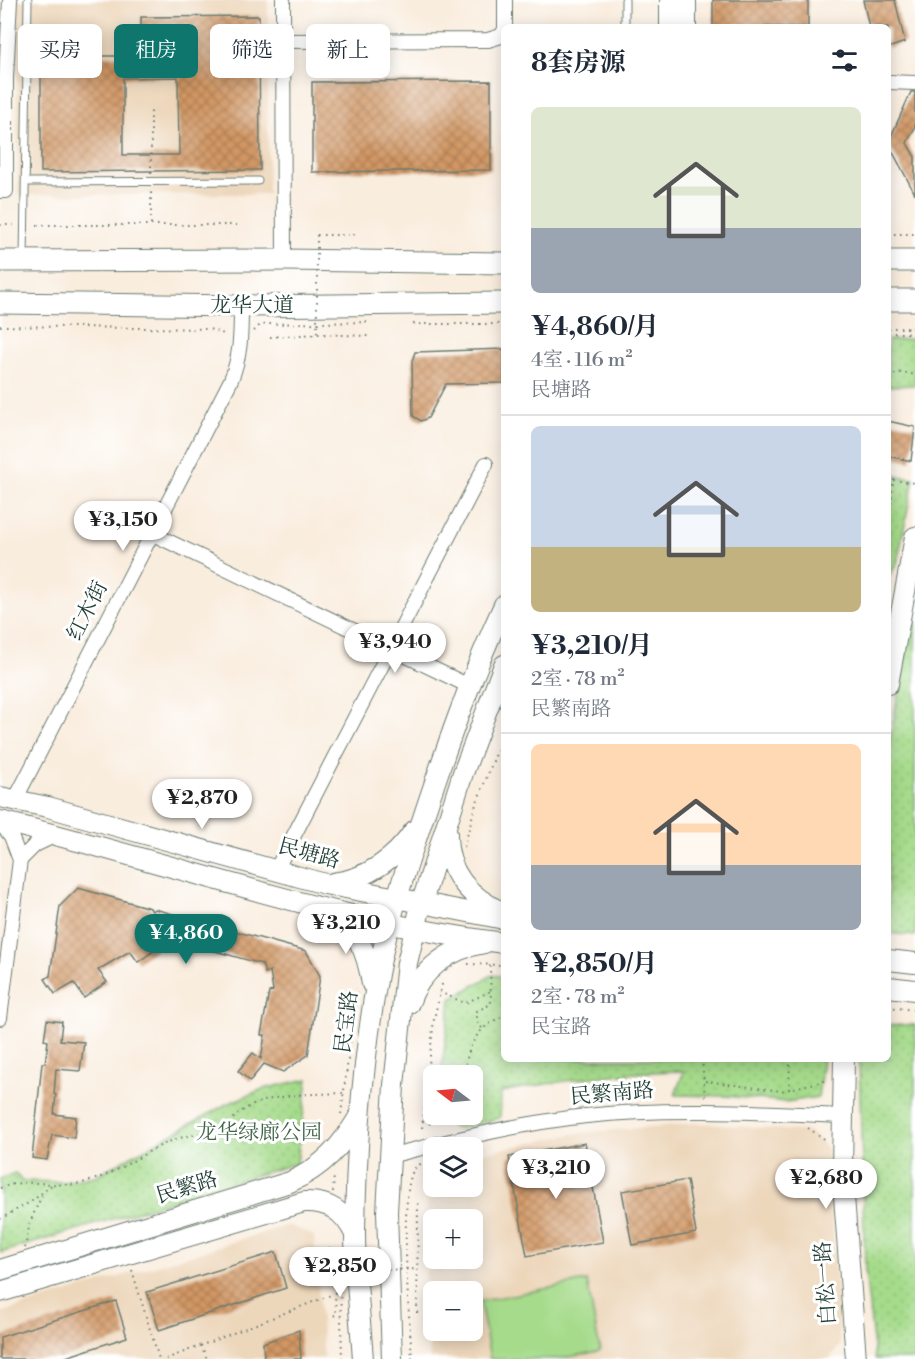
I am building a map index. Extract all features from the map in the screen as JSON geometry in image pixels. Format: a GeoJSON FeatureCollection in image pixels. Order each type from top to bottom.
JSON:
{"type":"FeatureCollection","features":[{"type":"Feature","properties":{"kind":"main road"},"geometry":{"type":"LineString","coordinates":[[670,0],[670,24]]}},
{"type":"Feature","properties":{"kind":"main road"},"geometry":{"type":"LineString","coordinates":[[686,0],[686,24]]}},
{"type":"Feature","properties":{"kind":"main road"},"geometry":{"type":"LineString","coordinates":[[0,261],[284,260],[501,263]]}},
{"type":"Feature","properties":{"kind":"main road"},"geometry":{"type":"LineString","coordinates":[[891,261],[915,261]]}},
{"type":"Feature","properties":{"kind":"main road"},"geometry":{"type":"LineString","coordinates":[[891,300],[915,300]]}},
{"type":"Feature","properties":{"kind":"main road","name":"龙华大道"},"geometry":{"type":"LineString","coordinates":[[0,303],[242,306],[501,303]]}},
{"type":"Feature","properties":{"kind":"main road"},"geometry":{"type":"LineString","coordinates":[[891,665],[902,594],[915,537]]}},
{"type":"Feature","properties":{"kind":"main road","name":"民宝路"},"geometry":{"type":"LineString","coordinates":[[363,1359],[355,1234],[362,1113],[374,1002],[389,922],[422,819],[469,686],[501,612]]}},
{"type":"Feature","properties":{"kind":"main road"},"geometry":{"type":"LineString","coordinates":[[392,1359],[387,1277],[389,1156],[398,1034],[407,963],[415,928],[462,773],[501,673]]}},
{"type":"Feature","properties":{"kind":"main road","name":"民塘路"},"geometry":{"type":"LineString","coordinates":[[8,798],[325,884],[422,905],[501,918]]}},
{"type":"Feature","properties":{"kind":"main road"},"geometry":{"type":"LineString","coordinates":[[325,884],[364,876],[383,864],[408,840],[422,819]]}},
{"type":"Feature","properties":{"kind":"main road"},"geometry":{"type":"LineString","coordinates":[[0,822],[58,835],[319,906],[415,928],[500,942]]}},
{"type":"Feature","properties":{"kind":"main road"},"geometry":{"type":"LineString","coordinates":[[447,823],[447,850],[456,874],[473,895],[501,911]]}},
{"type":"Feature","properties":{"kind":"main road"},"geometry":{"type":"LineString","coordinates":[[319,906],[349,925],[361,940],[370,972],[374,1002]]}},
{"type":"Feature","properties":{"kind":"main road"},"geometry":{"type":"LineString","coordinates":[[398,1034],[412,992],[429,969],[463,948],[500,942]]}},
{"type":"Feature","properties":{"kind":"main road"},"geometry":{"type":"LineString","coordinates":[[891,960],[915,963]]}},
{"type":"Feature","properties":{"kind":"main road"},"geometry":{"type":"LineString","coordinates":[[891,987],[915,990]]}},
{"type":"Feature","properties":{"kind":"main road","name":"白松一路"},"geometry":{"type":"LineString","coordinates":[[844,1062],[842,1169],[856,1359]]}},
{"type":"Feature","properties":{"kind":"main road","name":"民繁路"},"geometry":{"type":"LineString","coordinates":[[0,1270],[290,1182],[321,1166],[332,1156],[362,1113]]}},
{"type":"Feature","properties":{"kind":"main road"},"geometry":{"type":"LineString","coordinates":[[0,1292],[304,1202],[333,1207],[346,1218],[355,1234]]}},
{"type":"Feature","properties":{"kind":"street"},"geometry":{"type":"LineString","coordinates":[[0,191],[6,191],[6,78],[10,0]]}},
{"type":"Feature","properties":{"kind":"street"},"geometry":{"type":"LineString","coordinates":[[283,0],[283,24]]}},
{"type":"Feature","properties":{"kind":"street"},"geometry":{"type":"LineString","coordinates":[[505,0],[505,24]]}},
{"type":"Feature","properties":{"kind":"street"},"geometry":{"type":"LineString","coordinates":[[294,41],[488,40],[501,36]]}},
{"type":"Feature","properties":{"kind":"street"},"geometry":{"type":"LineString","coordinates":[[283,78],[284,260]]}},
{"type":"Feature","properties":{"kind":"street"},"geometry":{"type":"LineString","coordinates":[[891,82],[915,83]]}},
{"type":"Feature","properties":{"kind":"street","name":"红木街"},"geometry":{"type":"LineString","coordinates":[[8,798],[151,532],[237,365],[242,306]]}},
{"type":"Feature","properties":{"kind":"street"},"geometry":{"type":"LineString","coordinates":[[276,870],[486,464]]}},
{"type":"Feature","properties":{"kind":"street"},"geometry":{"type":"LineString","coordinates":[[151,532],[469,686]]}},
{"type":"Feature","properties":{"kind":"street"},"geometry":{"type":"LineString","coordinates":[[0,822],[11,836],[20,860],[0,1018]]}},
{"type":"Feature","properties":{"kind":"street"},"geometry":{"type":"LineString","coordinates":[[20,860],[35,844],[58,835]]}},
{"type":"Feature","properties":{"kind":"street","name":"民繁南路"},"geometry":{"type":"LineString","coordinates":[[389,1156],[514,1128],[597,1115],[693,1110],[843,1116]]}},
{"type":"Feature","properties":{"kind":"lane"},"geometry":{"type":"LineString","coordinates":[[24,261],[28,0]]}},
{"type":"Feature","properties":{"kind":"lane"},"geometry":{"type":"LineString","coordinates":[[625,0],[625,24]]}},
{"type":"Feature","properties":{"kind":"lane"},"geometry":{"type":"LineString","coordinates":[[27,182],[258,181]]}},
{"type":"Feature","properties":{"kind":"path"},"geometry":{"type":"LineString","coordinates":[[151,110],[151,225]]}},
{"type":"Feature","properties":{"kind":"path"},"geometry":{"type":"LineString","coordinates":[[0,225],[14,225]]}},
{"type":"Feature","properties":{"kind":"path"},"geometry":{"type":"LineString","coordinates":[[37,225],[239,225]]}},
{"type":"Feature","properties":{"kind":"path"},"geometry":{"type":"LineString","coordinates":[[891,234],[915,234]]}},
{"type":"Feature","properties":{"kind":"path"},"geometry":{"type":"LineString","coordinates":[[317,334],[317,235],[356,235]]}},
{"type":"Feature","properties":{"kind":"path"},"geometry":{"type":"LineString","coordinates":[[250,338],[255,329],[268,324],[368,322]]}},
{"type":"Feature","properties":{"kind":"path"},"geometry":{"type":"LineString","coordinates":[[413,324],[501,324]]}},
{"type":"Feature","properties":{"kind":"path"},"geometry":{"type":"LineString","coordinates":[[0,327],[209,329],[224,332],[229,337]]}},
{"type":"Feature","properties":{"kind":"path"},"geometry":{"type":"LineString","coordinates":[[891,328],[915,328]]}},
{"type":"Feature","properties":{"kind":"path"},"geometry":{"type":"LineString","coordinates":[[891,333],[915,333]]}},
{"type":"Feature","properties":{"kind":"path"},"geometry":{"type":"LineString","coordinates":[[270,337],[317,334],[369,336]]}},
{"type":"Feature","properties":{"kind":"path"},"geometry":{"type":"LineString","coordinates":[[891,375],[903,372],[915,375]]}},
{"type":"Feature","properties":{"kind":"path"},"geometry":{"type":"LineString","coordinates":[[891,506],[893,480],[915,483]]}},
{"type":"Feature","properties":{"kind":"path"},"geometry":{"type":"LineString","coordinates":[[464,857],[467,831],[501,742]]}},
{"type":"Feature","properties":{"kind":"path"},"geometry":{"type":"LineString","coordinates":[[467,964],[501,965]]}},
{"type":"Feature","properties":{"kind":"path"},"geometry":{"type":"LineString","coordinates":[[482,1028],[477,1022],[477,1011],[490,1006],[492,990],[490,964]]}},
{"type":"Feature","properties":{"kind":"path"},"geometry":{"type":"LineString","coordinates":[[422,1128],[439,992],[443,980]]}},
{"type":"Feature","properties":{"kind":"path"},"geometry":{"type":"LineString","coordinates":[[339,1121],[358,985]]}},
{"type":"Feature","properties":{"kind":"path"},"geometry":{"type":"LineString","coordinates":[[439,992],[465,1003],[492,990]]}},
{"type":"Feature","properties":{"kind":"path"},"geometry":{"type":"LineString","coordinates":[[891,1007],[915,1010]]}},
{"type":"Feature","properties":{"kind":"path"},"geometry":{"type":"LineString","coordinates":[[466,1065],[468,1051],[482,1028],[501,1018]]}},
{"type":"Feature","properties":{"kind":"path"},"geometry":{"type":"LineString","coordinates":[[702,1062],[705,1098]]}},
{"type":"Feature","properties":{"kind":"path"},"geometry":{"type":"LineString","coordinates":[[789,1090],[790,1062]]}},
{"type":"Feature","properties":{"kind":"path"},"geometry":{"type":"LineString","coordinates":[[705,1081],[789,1090],[828,1080]]}},
{"type":"Feature","properties":{"kind":"path"},"geometry":{"type":"LineString","coordinates":[[0,1188],[25,1181],[80,1183],[96,1178],[173,1138],[223,1133],[236,1114],[267,1100],[293,1095],[343,1093]]}},
{"type":"Feature","properties":{"kind":"path"},"geometry":{"type":"LineString","coordinates":[[804,1127],[819,1133],[831,1147]]}},
{"type":"Feature","properties":{"kind":"path"},"geometry":{"type":"LineString","coordinates":[[412,1359],[406,1242],[409,1188],[415,1169],[423,1164]]}},
{"type":"Feature","properties":{"kind":"path"},"geometry":{"type":"LineString","coordinates":[[333,1193],[335,1165]]}},
{"type":"Feature","properties":{"kind":"path"},"geometry":{"type":"LineString","coordinates":[[0,1219],[43,1193],[54,1183]]}},
{"type":"Feature","properties":{"kind":"path"},"geometry":{"type":"LineString","coordinates":[[24,1254],[30,1222],[43,1193]]}},
{"type":"Feature","properties":{"kind":"path"},"geometry":{"type":"LineString","coordinates":[[417,1203],[417,1313]]}},
{"type":"Feature","properties":{"kind":"path"},"geometry":{"type":"LineString","coordinates":[[331,1248],[334,1272],[334,1316]]}},
{"type":"Feature","properties":{"kind":"path"},"geometry":{"type":"LineString","coordinates":[[339,1262],[342,1359]]}},
{"type":"Feature","properties":{"kind":"path"},"geometry":{"type":"LineString","coordinates":[[130,1264],[159,1359]]}},
{"type":"Feature","properties":{"kind":"path"},"geometry":{"type":"LineString","coordinates":[[334,1272],[417,1269]]}},
{"type":"Feature","properties":{"kind":"path"},"geometry":{"type":"LineString","coordinates":[[166,1359],[331,1295]]}},
{"type":"Feature","properties":{"kind":"path"},"geometry":{"type":"LineString","coordinates":[[201,1345],[207,1359]]}},
{"type":"Feature","properties":{"kind":"shaded area"},"geometry":{"type":"Polygon","coordinates":[[[17,0],[268,0],[268,24],[210,24],[210,78],[268,78],[268,194],[18,195],[17,0]]]}},
{"type":"Feature","properties":{"kind":"shaded area"},"geometry":{"type":"Polygon","coordinates":[[[697,1123],[810,1132],[828,1149],[840,1346],[829,1359],[430,1359],[428,1341],[483,1341],[483,1281],[425,1281],[426,1269],[483,1269],[483,1209],[427,1209],[427,1197],[483,1197],[483,1153],[578,1133],[697,1123]]]}},
{"type":"Feature","properties":{"kind":"shaded area"},"geometry":{"type":"Polygon","coordinates":[[[289,1225],[314,1236],[324,1359],[0,1359],[0,1313],[289,1225]]]}},
{"type":"Feature","properties":{"kind":"green space"},"geometry":{"type":"Polygon","coordinates":[[[915,339],[915,385],[891,386],[891,340],[915,339]]]}},
{"type":"Feature","properties":{"kind":"green space"},"geometry":{"type":"Polygon","coordinates":[[[891,475],[914,478],[897,564],[891,573],[891,475]]]}},
{"type":"Feature","properties":{"kind":"green space"},"geometry":{"type":"Polygon","coordinates":[[[915,618],[915,936],[891,933],[891,734],[910,630],[915,618]]]}},
{"type":"Feature","properties":{"kind":"green space"},"geometry":{"type":"Polygon","coordinates":[[[492,975],[501,976],[501,1062],[823,1062],[818,1097],[786,1102],[727,1096],[675,1095],[684,1071],[661,1071],[569,1081],[501,1092],[500,1118],[483,1122],[483,1065],[442,1065],[451,999],[492,975]]]}},
{"type":"Feature","properties":{"kind":"green space"},"geometry":{"type":"Polygon","coordinates":[[[891,1025],[915,1025],[915,1359],[875,1359],[865,1270],[859,1062],[891,1062],[891,1025]]]}},
{"type":"Feature","properties":{"kind":"green space","name":"龙华绿廊公园"},"geometry":{"type":"Polygon","coordinates":[[[308,1079],[297,1163],[0,1253],[0,1179],[15,1173],[22,1181],[64,1182],[95,1176],[227,1104],[263,1089],[308,1079]]]}},
{"type":"Feature","properties":{"kind":"green space"},"geometry":{"type":"Polygon","coordinates":[[[450,1125],[472,1125],[456,1129],[450,1125]]]}},
{"type":"Feature","properties":{"kind":"green space"},"geometry":{"type":"Polygon","coordinates":[[[587,1281],[600,1351],[559,1359],[490,1359],[483,1318],[483,1300],[587,1281]]]}},
{"type":"Feature","properties":{"kind":"building"},"geometry":{"type":"Polygon","coordinates":[[[713,0],[808,0],[808,24],[713,24],[713,0]]]}},
{"type":"Feature","properties":{"kind":"building"},"geometry":{"type":"Polygon","coordinates":[[[863,0],[895,0],[905,42],[891,47],[891,24],[868,24],[863,0]]]}},
{"type":"Feature","properties":{"kind":"building"},"geometry":{"type":"Polygon","coordinates":[[[259,16],[259,24],[210,24],[210,78],[259,78],[260,170],[41,172],[41,78],[102,78],[102,56],[114,56],[114,78],[123,78],[123,155],[179,155],[178,78],[198,78],[198,24],[141,24],[141,17],[259,16]]]}},
{"type":"Feature","properties":{"kind":"building"},"geometry":{"type":"Polygon","coordinates":[[[491,81],[491,170],[312,172],[312,82],[491,81]]]}},
{"type":"Feature","properties":{"kind":"building"},"geometry":{"type":"Polygon","coordinates":[[[911,92],[915,92],[915,127],[907,143],[915,157],[915,194],[891,149],[891,136],[911,92]]]}},
{"type":"Feature","properties":{"kind":"building"},"geometry":{"type":"Polygon","coordinates":[[[501,349],[501,383],[446,384],[428,418],[421,421],[413,416],[412,361],[415,352],[501,349]]]}},
{"type":"Feature","properties":{"kind":"building"},"geometry":{"type":"Polygon","coordinates":[[[891,422],[915,427],[911,461],[891,457],[891,422]]]}},
{"type":"Feature","properties":{"kind":"building"},"geometry":{"type":"Polygon","coordinates":[[[78,888],[150,908],[152,911],[155,909],[306,951],[320,976],[308,1055],[283,1072],[264,1064],[250,1081],[238,1071],[253,1053],[261,1059],[265,1035],[261,1035],[269,992],[273,991],[270,971],[265,973],[262,964],[150,933],[159,947],[138,962],[130,951],[98,970],[107,982],[84,998],[74,983],[55,994],[45,979],[50,976],[60,906],[78,888]]]}},
{"type":"Feature","properties":{"kind":"building"},"geometry":{"type":"Polygon","coordinates":[[[47,1020],[62,1022],[60,1040],[84,1042],[80,1071],[56,1069],[54,1114],[76,1117],[74,1138],[52,1135],[47,1160],[32,1158],[42,1063],[45,1063],[48,1041],[44,1040],[47,1020]]]}},
{"type":"Feature","properties":{"kind":"building"},"geometry":{"type":"Polygon","coordinates":[[[585,1143],[603,1242],[527,1256],[509,1157],[585,1143]]]}},
{"type":"Feature","properties":{"kind":"building"},"geometry":{"type":"Polygon","coordinates":[[[687,1180],[696,1233],[632,1245],[622,1191],[687,1180]]]}},
{"type":"Feature","properties":{"kind":"building"},"geometry":{"type":"Polygon","coordinates":[[[276,1252],[286,1288],[159,1330],[147,1292],[276,1252]]]}},
{"type":"Feature","properties":{"kind":"building"},"geometry":{"type":"Polygon","coordinates":[[[116,1301],[127,1337],[60,1359],[0,1359],[0,1337],[116,1301]]]}},
{"type":"Feature","properties":{"kind":"building"},"geometry":{"type":"Polygon","coordinates":[[[299,1330],[301,1359],[264,1359],[263,1343],[299,1330]]]}}]}
